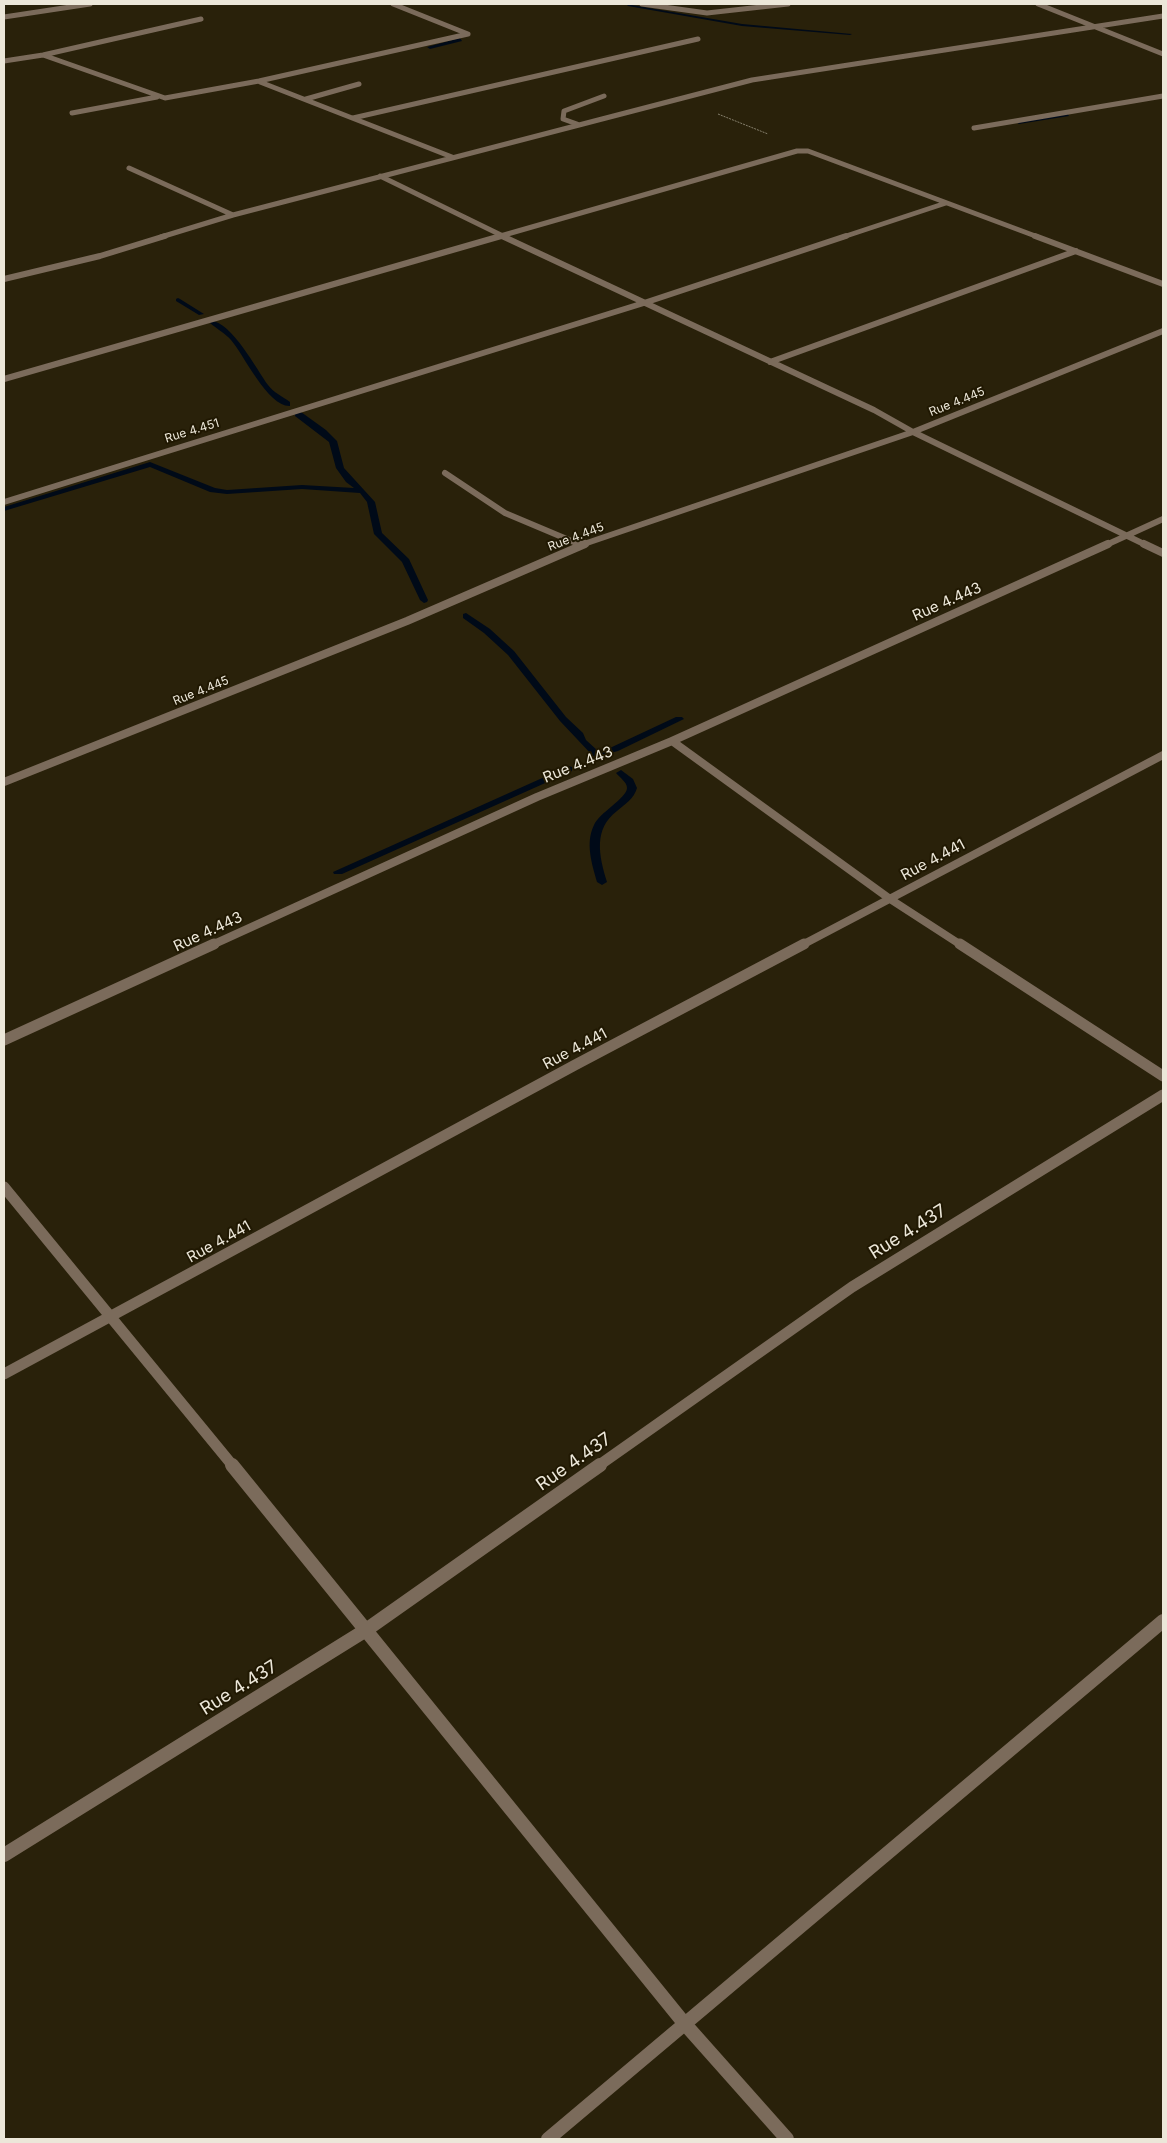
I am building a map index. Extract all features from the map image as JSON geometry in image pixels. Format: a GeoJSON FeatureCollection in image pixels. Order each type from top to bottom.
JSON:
{"type":"FeatureCollection","features":[{"type":"Feature","properties":{"kind":"street"},"geometry":{"type":"LineString","coordinates":[[4,17],[90,4]]}},
{"type":"Feature","properties":{"kind":"street"},"geometry":{"type":"LineString","coordinates":[[72,113],[158,97],[175,96],[259,82],[468,34],[393,4]]}},
{"type":"Feature","properties":{"kind":"street"},"geometry":{"type":"LineString","coordinates":[[642,4],[707,13],[788,4]]}},
{"type":"Feature","properties":{"kind":"street"},"geometry":{"type":"LineString","coordinates":[[1038,4],[1163,54]]}},
{"type":"Feature","properties":{"kind":"street"},"geometry":{"type":"LineString","coordinates":[[4,279],[100,256],[233,215],[380,176],[577,124],[763,78],[1163,16]]}},
{"type":"Feature","properties":{"kind":"street"},"geometry":{"type":"LineString","coordinates":[[4,61],[201,19]]}},
{"type":"Feature","properties":{"kind":"street"},"geometry":{"type":"LineString","coordinates":[[353,118],[698,39]]}},
{"type":"Feature","properties":{"kind":"street"},"geometry":{"type":"LineString","coordinates":[[43,54],[158,97]]}},
{"type":"Feature","properties":{"kind":"street"},"geometry":{"type":"LineString","coordinates":[[259,82],[452,157]]}},
{"type":"Feature","properties":{"kind":"street"},"geometry":{"type":"LineString","coordinates":[[306,99],[359,84]]}},
{"type":"Feature","properties":{"kind":"street"},"geometry":{"type":"LineString","coordinates":[[577,124],[563,119],[564,111],[604,96]]}},
{"type":"Feature","properties":{"kind":"street"},"geometry":{"type":"LineString","coordinates":[[974,128],[1163,96]]}},
{"type":"Feature","properties":{"kind":"street"},"geometry":{"type":"LineString","coordinates":[[4,378],[797,152],[808,151],[1163,284]]}},
{"type":"Feature","properties":{"kind":"street"},"geometry":{"type":"LineString","coordinates":[[128,168],[233,215]]}},
{"type":"Feature","properties":{"kind":"street"},"geometry":{"type":"LineString","coordinates":[[380,176],[502,236],[874,410],[913,432],[1163,553]]}},
{"type":"Feature","properties":{"kind":"street","name":"Rue 4.451"},"geometry":{"type":"LineString","coordinates":[[4,502],[646,302],[946,202]]}},
{"type":"Feature","properties":{"kind":"street"},"geometry":{"type":"LineString","coordinates":[[770,362],[1076,251]]}},
{"type":"Feature","properties":{"kind":"street","name":"Rue 4.445"},"geometry":{"type":"LineString","coordinates":[[4,782],[398,625],[581,545],[913,432],[1163,331]]}},
{"type":"Feature","properties":{"kind":"street"},"geometry":{"type":"LineString","coordinates":[[445,473],[505,513],[581,545]]}},
{"type":"Feature","properties":{"kind":"street","name":"Rue 4.443"},"geometry":{"type":"LineString","coordinates":[[4,1040],[537,797],[672,741],[1163,519]]}},
{"type":"Feature","properties":{"kind":"street"},"geometry":{"type":"LineString","coordinates":[[672,741],[890,899],[1163,1076]]}},
{"type":"Feature","properties":{"kind":"street","name":"Rue 4.441"},"geometry":{"type":"LineString","coordinates":[[4,1374],[575,1065],[1163,755]]}},
{"type":"Feature","properties":{"kind":"street","name":"Rue 4.437"},"geometry":{"type":"LineString","coordinates":[[4,1856],[366,1630],[852,1287],[1163,1095]]}},
{"type":"Feature","properties":{"kind":"street"},"geometry":{"type":"LineString","coordinates":[[4,1187],[112,1317],[684,2023],[787,2139]]}},
{"type":"Feature","properties":{"kind":"street"},"geometry":{"type":"LineString","coordinates":[[548,2139],[1163,1621]]}},
{"type":"Feature","properties":{"kind":"path"},"geometry":{"type":"LineString","coordinates":[[681,98],[808,151]]}},
{"type":"Feature","properties":{"kind":"waterway"},"geometry":{"type":"LineString","coordinates":[[682,4],[701,7]]}},
{"type":"Feature","properties":{"kind":"waterway"},"geometry":{"type":"LineString","coordinates":[[628,5],[742,25],[850,34]]}},
{"type":"Feature","properties":{"kind":"waterway"},"geometry":{"type":"LineString","coordinates":[[430,47],[460,40]]}},
{"type":"Feature","properties":{"kind":"waterway"},"geometry":{"type":"LineString","coordinates":[[1049,118],[1067,115]]}},
{"type":"Feature","properties":{"kind":"waterway"},"geometry":{"type":"LineString","coordinates":[[1019,122],[1045,119]]}},
{"type":"Feature","properties":{"kind":"waterway"},"geometry":{"type":"LineString","coordinates":[[178,300],[201,314]]}},
{"type":"Feature","properties":{"kind":"waterway"},"geometry":{"type":"LineString","coordinates":[[212,322],[233,338],[267,389],[287,404]]}},
{"type":"Feature","properties":{"kind":"waterway"},"geometry":{"type":"LineString","coordinates":[[298,414],[333,441],[340,468],[349,480],[362,491]]}},
{"type":"Feature","properties":{"kind":"waterway"},"geometry":{"type":"LineString","coordinates":[[4,509],[150,464],[213,490],[227,492],[302,487],[362,491]]}},
{"type":"Feature","properties":{"kind":"waterway"},"geometry":{"type":"LineString","coordinates":[[362,491],[371,502],[378,534],[406,561],[424,600]]}},
{"type":"Feature","properties":{"kind":"waterway"},"geometry":{"type":"LineString","coordinates":[[466,616],[487,631],[511,653],[563,719],[596,754],[615,749],[679,719]]}},
{"type":"Feature","properties":{"kind":"waterway"},"geometry":{"type":"LineString","coordinates":[[338,872],[569,769]]}},
{"type":"Feature","properties":{"kind":"waterway"},"geometry":{"type":"LineString","coordinates":[[602,882],[595,853],[596,831],[604,817],[630,794],[632,788],[629,781],[621,773]]}}]}
